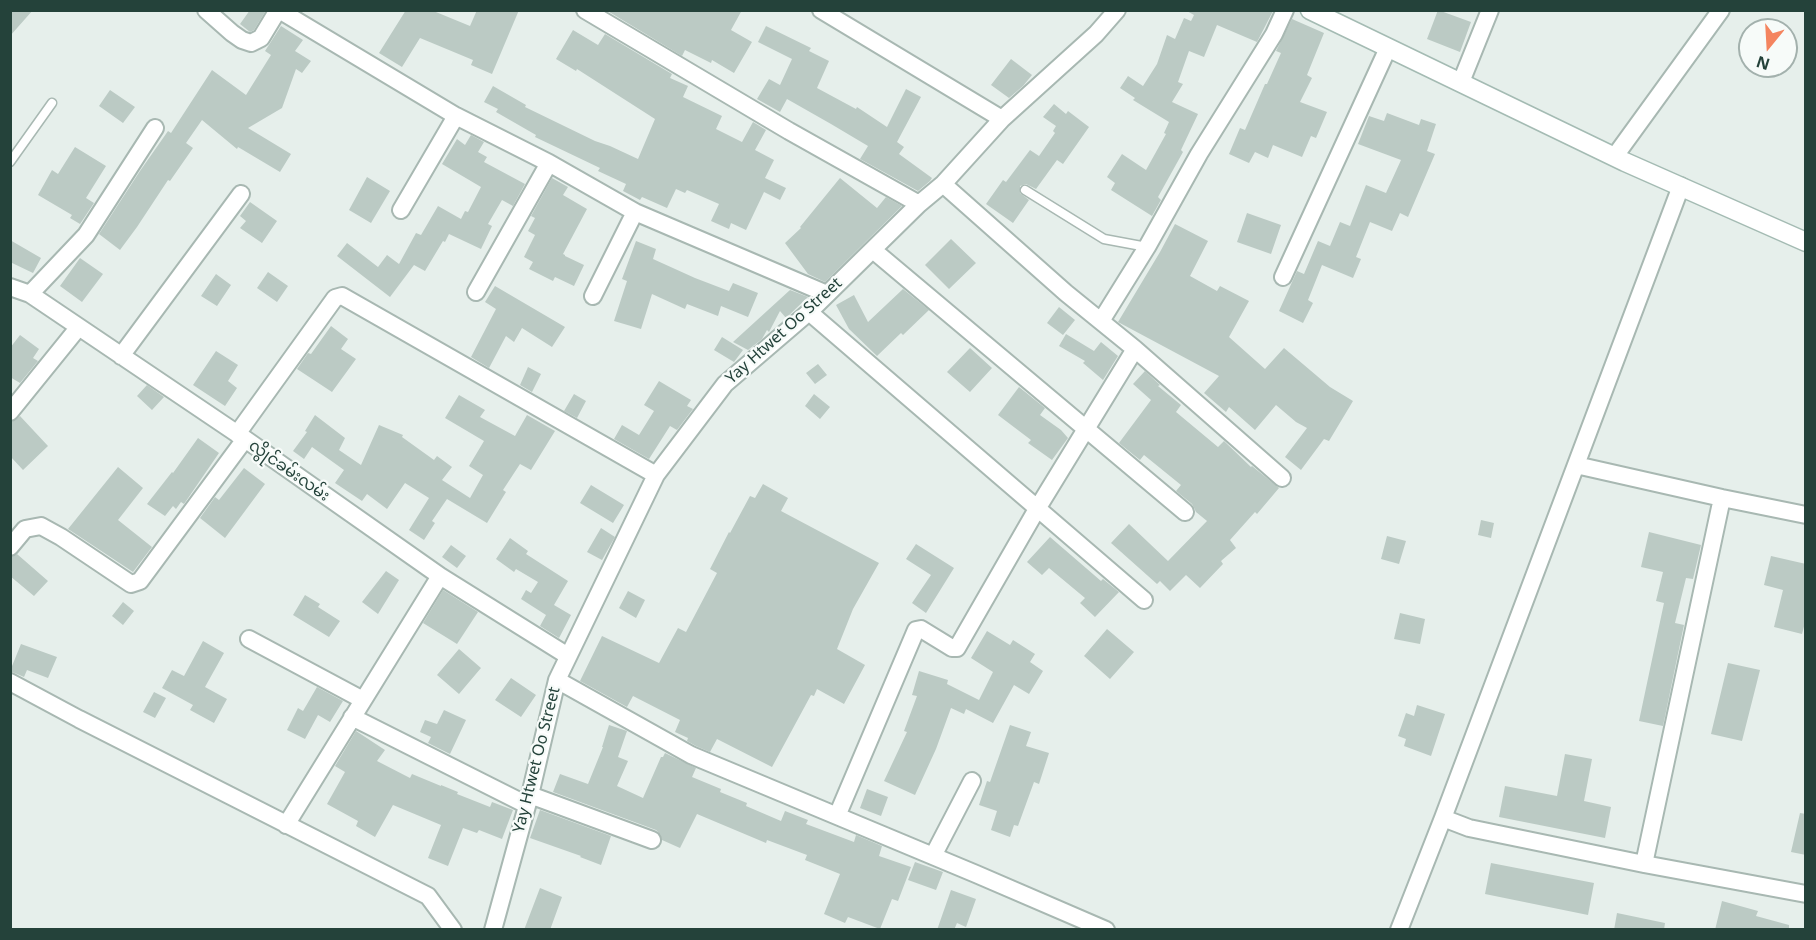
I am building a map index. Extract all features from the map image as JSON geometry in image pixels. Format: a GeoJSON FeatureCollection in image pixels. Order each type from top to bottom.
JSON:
{"type":"FeatureCollection","features":[{"type":"Feature","properties":{"kind":"street"},"geometry":{"type":"LineString","coordinates":[[206,10],[232,33],[251,43],[261,38],[278,10],[456,116],[549,163],[635,212],[827,294]]}},
{"type":"Feature","properties":{"kind":"street"},"geometry":{"type":"LineString","coordinates":[[821,10],[1002,118]]}},
{"type":"Feature","properties":{"kind":"street","name":"Yay Htwet Oo Street"},"geometry":{"type":"LineString","coordinates":[[493,930],[529,800],[557,680],[656,475],[725,384],[809,312],[919,204],[943,184],[1002,118],[1096,34],[1117,10]]}},
{"type":"Feature","properties":{"kind":"street"},"geometry":{"type":"LineString","coordinates":[[1101,321],[1147,247],[1199,154],[1274,34],[1285,10]]}},
{"type":"Feature","properties":{"kind":"street"},"geometry":{"type":"LineString","coordinates":[[1310,10],[1615,156],[1806,242]]}},
{"type":"Feature","properties":{"kind":"street"},"geometry":{"type":"LineString","coordinates":[[1461,82],[1490,10]]}},
{"type":"Feature","properties":{"kind":"street"},"geometry":{"type":"LineString","coordinates":[[1615,156],[1721,10]]}},
{"type":"Feature","properties":{"kind":"street"},"geometry":{"type":"LineString","coordinates":[[586,11],[779,126],[919,204]]}},
{"type":"Feature","properties":{"kind":"street"},"geometry":{"type":"LineString","coordinates":[[1283,277],[1388,48]]}},
{"type":"Feature","properties":{"kind":"street"},"geometry":{"type":"LineString","coordinates":[[401,210],[456,116]]}},
{"type":"Feature","properties":{"kind":"street"},"geometry":{"type":"LineString","coordinates":[[30,294],[86,234],[155,128]]}},
{"type":"Feature","properties":{"kind":"street"},"geometry":{"type":"LineString","coordinates":[[476,292],[549,163]]}},
{"type":"Feature","properties":{"kind":"street"},"geometry":{"type":"LineString","coordinates":[[943,184],[1282,478]]}},
{"type":"Feature","properties":{"kind":"street"},"geometry":{"type":"LineString","coordinates":[[1399,930],[1682,186]]}},
{"type":"Feature","properties":{"kind":"street"},"geometry":{"type":"LineString","coordinates":[[121,356],[241,194]]}},
{"type":"Feature","properties":{"kind":"street"},"geometry":{"type":"LineString","coordinates":[[593,296],[635,212]]}},
{"type":"Feature","properties":{"kind":"street"},"geometry":{"type":"LineString","coordinates":[[873,250],[1185,512]]}},
{"type":"Feature","properties":{"kind":"street","name":"လွိုင်ခမ်းလမ်း"},"geometry":{"type":"LineString","coordinates":[[10,287],[30,294],[440,576],[567,656]]}},
{"type":"Feature","properties":{"kind":"street"},"geometry":{"type":"LineString","coordinates":[[10,547],[25,529],[40,526],[62,537],[131,584],[140,580],[336,298],[342,296],[656,475]]}},
{"type":"Feature","properties":{"kind":"street"},"geometry":{"type":"LineString","coordinates":[[809,312],[1144,600]]}},
{"type":"Feature","properties":{"kind":"street"},"geometry":{"type":"LineString","coordinates":[[10,412],[78,328]]}},
{"type":"Feature","properties":{"kind":"street"},"geometry":{"type":"LineString","coordinates":[[837,816],[916,630],[921,629],[952,648],[957,648],[1134,349]]}},
{"type":"Feature","properties":{"kind":"street"},"geometry":{"type":"LineString","coordinates":[[1576,465],[1806,515]]}},
{"type":"Feature","properties":{"kind":"street"},"geometry":{"type":"LineString","coordinates":[[1644,864],[1722,498]]}},
{"type":"Feature","properties":{"kind":"street"},"geometry":{"type":"LineString","coordinates":[[286,825],[440,576]]}},
{"type":"Feature","properties":{"kind":"street"},"geometry":{"type":"LineString","coordinates":[[249,639],[363,700]]}},
{"type":"Feature","properties":{"kind":"street"},"geometry":{"type":"LineString","coordinates":[[557,680],[691,755],[1106,930]]}},
{"type":"Feature","properties":{"kind":"street"},"geometry":{"type":"LineString","coordinates":[[10,682],[428,896],[453,930]]}},
{"type":"Feature","properties":{"kind":"street"},"geometry":{"type":"LineString","coordinates":[[352,717],[529,800],[652,840]]}},
{"type":"Feature","properties":{"kind":"street"},"geometry":{"type":"LineString","coordinates":[[933,856],[972,781]]}},
{"type":"Feature","properties":{"kind":"street"},"geometry":{"type":"LineString","coordinates":[[1443,818],[1469,828],[1806,894]]}},
{"type":"Feature","properties":{"kind":"lane"},"geometry":{"type":"LineString","coordinates":[[10,162],[52,103]]}},
{"type":"Feature","properties":{"kind":"lane"},"geometry":{"type":"LineString","coordinates":[[1025,190],[1104,239],[1147,247]]}},
{"type":"Feature","properties":{"kind":"building"},"geometry":{"type":"Polygon","coordinates":[[[10,10],[33,10],[10,36],[10,10]]]}},
{"type":"Feature","properties":{"kind":"building"},"geometry":{"type":"Polygon","coordinates":[[[250,10],[265,12],[254,30],[250,32],[240,24],[250,10]]]}},
{"type":"Feature","properties":{"kind":"building"},"geometry":{"type":"Polygon","coordinates":[[[406,10],[431,10],[470,26],[477,10],[519,10],[492,74],[471,65],[473,60],[420,38],[402,67],[379,53],[406,10]]]}},
{"type":"Feature","properties":{"kind":"building"},"geometry":{"type":"Polygon","coordinates":[[[606,10],[742,10],[731,30],[752,42],[734,73],[712,60],[711,63],[685,50],[682,56],[606,10]]]}},
{"type":"Feature","properties":{"kind":"building"},"geometry":{"type":"Polygon","coordinates":[[[1185,10],[1273,11],[1257,42],[1217,25],[1204,57],[1189,51],[1178,82],[1183,84],[1172,102],[1198,114],[1181,150],[1183,152],[1158,197],[1161,200],[1152,216],[1111,190],[1115,183],[1107,177],[1122,154],[1146,170],[1166,134],[1164,133],[1169,122],[1133,100],[1135,98],[1120,88],[1128,76],[1143,86],[1157,64],[1167,35],[1175,39],[1184,18],[1191,21],[1194,15],[1185,10]]]}},
{"type":"Feature","properties":{"kind":"building"},"geometry":{"type":"Polygon","coordinates":[[[1438,10],[1471,22],[1460,52],[1427,39],[1438,10]]]}},
{"type":"Feature","properties":{"kind":"building"},"geometry":{"type":"Polygon","coordinates":[[[1292,19],[1324,33],[1307,75],[1312,78],[1300,102],[1327,112],[1316,138],[1311,136],[1302,157],[1273,145],[1268,158],[1255,152],[1249,163],[1229,154],[1240,128],[1245,130],[1265,84],[1267,84],[1281,53],[1276,51],[1292,19]]]}},
{"type":"Feature","properties":{"kind":"building"},"geometry":{"type":"Polygon","coordinates":[[[281,26],[303,40],[295,51],[311,61],[302,73],[296,69],[282,108],[248,128],[291,154],[280,172],[238,147],[237,149],[202,120],[186,143],[193,148],[120,250],[99,234],[168,131],[171,133],[212,70],[246,95],[271,55],[265,51],[281,26]]]}},
{"type":"Feature","properties":{"kind":"building"},"geometry":{"type":"Polygon","coordinates":[[[766,26],[811,48],[809,51],[829,61],[817,88],[856,109],[857,107],[887,127],[906,89],[921,97],[897,142],[904,147],[899,154],[932,178],[930,181],[918,191],[860,159],[868,146],[831,124],[787,99],[780,112],[757,99],[769,79],[780,85],[792,59],[758,42],[766,26]]]}},
{"type":"Feature","properties":{"kind":"building"},"geometry":{"type":"Polygon","coordinates":[[[573,30],[598,45],[605,34],[672,74],[670,78],[688,86],[683,97],[722,116],[716,129],[742,142],[753,122],[766,130],[755,150],[774,160],[765,178],[786,188],[780,200],[764,192],[746,230],[731,223],[729,229],[711,221],[719,204],[687,190],[685,193],[676,189],[667,208],[642,197],[640,200],[623,191],[626,184],[598,171],[600,168],[535,137],[536,135],[496,112],[498,109],[484,102],[493,86],[526,105],[525,107],[638,159],[655,119],[577,69],[576,71],[556,59],[573,30]]]}},
{"type":"Feature","properties":{"kind":"building"},"geometry":{"type":"Polygon","coordinates":[[[1011,59],[1032,75],[1009,98],[991,85],[1011,59]]]}},
{"type":"Feature","properties":{"kind":"building"},"geometry":{"type":"Polygon","coordinates":[[[110,90],[135,107],[123,123],[99,106],[110,90]]]}},
{"type":"Feature","properties":{"kind":"building"},"geometry":{"type":"Polygon","coordinates":[[[1054,104],[1066,114],[1068,111],[1089,127],[1063,164],[1057,160],[1036,189],[1026,184],[1020,186],[1020,193],[1029,200],[1013,223],[986,204],[1003,180],[1006,182],[1030,150],[1039,156],[1055,133],[1053,131],[1056,126],[1043,117],[1054,104]]]}},
{"type":"Feature","properties":{"kind":"building"},"geometry":{"type":"Polygon","coordinates":[[[1387,113],[1419,125],[1421,119],[1436,124],[1427,151],[1435,154],[1408,217],[1400,213],[1392,231],[1370,222],[1356,257],[1361,259],[1353,278],[1322,265],[1308,300],[1313,303],[1303,323],[1279,311],[1297,271],[1304,274],[1318,241],[1330,246],[1340,222],[1350,226],[1366,185],[1386,193],[1401,160],[1358,144],[1369,116],[1384,121],[1387,113]]]}},
{"type":"Feature","properties":{"kind":"building"},"geometry":{"type":"Polygon","coordinates":[[[471,135],[484,142],[478,152],[487,157],[484,162],[525,184],[513,206],[502,200],[488,224],[492,226],[481,249],[449,234],[425,271],[414,265],[390,297],[337,256],[347,243],[378,267],[387,255],[399,264],[416,233],[421,235],[438,206],[461,219],[465,211],[468,212],[481,187],[442,164],[457,139],[465,145],[471,135]]]}},
{"type":"Feature","properties":{"kind":"building"},"geometry":{"type":"Polygon","coordinates":[[[75,147],[106,166],[86,198],[94,203],[80,224],[70,218],[72,215],[38,195],[52,170],[58,174],[75,147]]]}},
{"type":"Feature","properties":{"kind":"building"},"geometry":{"type":"Polygon","coordinates":[[[367,177],[390,191],[371,223],[349,210],[367,177]]]}},
{"type":"Feature","properties":{"kind":"building"},"geometry":{"type":"Polygon","coordinates":[[[552,178],[568,187],[563,195],[587,209],[563,254],[584,265],[574,286],[555,277],[553,281],[529,269],[533,262],[524,257],[535,235],[528,231],[535,218],[531,216],[552,178]]]}},
{"type":"Feature","properties":{"kind":"building"},"geometry":{"type":"Polygon","coordinates":[[[840,178],[877,208],[886,197],[902,206],[825,282],[808,274],[785,243],[801,228],[840,178]]]}},
{"type":"Feature","properties":{"kind":"building"},"geometry":{"type":"Polygon","coordinates":[[[250,202],[277,221],[262,243],[240,228],[246,221],[240,216],[250,202]]]}},
{"type":"Feature","properties":{"kind":"building"},"geometry":{"type":"Polygon","coordinates":[[[1247,213],[1281,225],[1271,254],[1237,242],[1247,213]]]}},
{"type":"Feature","properties":{"kind":"building"},"geometry":{"type":"Polygon","coordinates":[[[1175,224],[1208,241],[1190,276],[1217,291],[1220,286],[1249,301],[1229,337],[1265,369],[1284,348],[1330,387],[1353,401],[1329,441],[1324,439],[1301,470],[1285,457],[1307,428],[1276,405],[1255,430],[1229,407],[1226,412],[1204,393],[1219,376],[1118,322],[1175,224]]]}},
{"type":"Feature","properties":{"kind":"building"},"geometry":{"type":"Polygon","coordinates":[[[951,239],[976,263],[949,289],[925,265],[951,239]]]}},
{"type":"Feature","properties":{"kind":"building"},"geometry":{"type":"Polygon","coordinates":[[[10,240],[41,258],[33,273],[10,262],[10,240]]]}},
{"type":"Feature","properties":{"kind":"building"},"geometry":{"type":"Polygon","coordinates":[[[636,241],[656,249],[653,259],[695,278],[729,291],[733,283],[758,293],[748,317],[721,306],[718,316],[687,304],[685,309],[652,294],[641,329],[614,321],[627,281],[622,279],[636,241]]]}},
{"type":"Feature","properties":{"kind":"building"},"geometry":{"type":"Polygon","coordinates":[[[80,258],[103,274],[82,302],[60,286],[80,258]]]}},
{"type":"Feature","properties":{"kind":"building"},"geometry":{"type":"Polygon","coordinates":[[[268,272],[288,286],[277,302],[257,288],[268,272]]]}},
{"type":"Feature","properties":{"kind":"building"},"geometry":{"type":"Polygon","coordinates":[[[216,274],[231,285],[217,306],[201,296],[216,274]]]}},
{"type":"Feature","properties":{"kind":"building"},"geometry":{"type":"Polygon","coordinates":[[[495,286],[565,327],[552,347],[522,328],[514,342],[506,336],[489,368],[471,357],[496,309],[485,302],[495,286]]]}},
{"type":"Feature","properties":{"kind":"building"},"geometry":{"type":"Polygon","coordinates":[[[903,289],[929,310],[877,356],[849,329],[836,305],[854,295],[868,322],[903,289]]]}},
{"type":"Feature","properties":{"kind":"building"},"geometry":{"type":"Polygon","coordinates":[[[790,290],[808,297],[786,318],[780,311],[769,332],[767,330],[762,339],[748,350],[733,342],[790,290]]]}},
{"type":"Feature","properties":{"kind":"building"},"geometry":{"type":"Polygon","coordinates":[[[1059,307],[1075,320],[1063,335],[1047,323],[1059,307]]]}},
{"type":"Feature","properties":{"kind":"building"},"geometry":{"type":"Polygon","coordinates":[[[331,326],[348,339],[341,349],[356,359],[332,392],[297,369],[331,326]]]}},
{"type":"Feature","properties":{"kind":"building"},"geometry":{"type":"Polygon","coordinates":[[[1066,334],[1094,351],[1101,342],[1118,356],[1103,380],[1083,363],[1085,361],[1059,346],[1066,334]]]}},
{"type":"Feature","properties":{"kind":"building"},"geometry":{"type":"Polygon","coordinates":[[[20,335],[39,349],[33,358],[38,361],[20,383],[10,377],[10,348],[20,335]]]}},
{"type":"Feature","properties":{"kind":"building"},"geometry":{"type":"Polygon","coordinates":[[[722,337],[743,350],[734,362],[714,350],[722,337]]]}},
{"type":"Feature","properties":{"kind":"building"},"geometry":{"type":"Polygon","coordinates":[[[970,348],[992,368],[970,392],[947,372],[970,348]]]}},
{"type":"Feature","properties":{"kind":"building"},"geometry":{"type":"Polygon","coordinates":[[[216,351],[238,365],[228,381],[237,388],[225,406],[193,385],[216,351]]]}},
{"type":"Feature","properties":{"kind":"building"},"geometry":{"type":"Polygon","coordinates":[[[818,364],[827,375],[815,384],[806,373],[818,364]]]}},
{"type":"Feature","properties":{"kind":"building"},"geometry":{"type":"Polygon","coordinates":[[[528,367],[541,374],[532,392],[520,385],[528,367]]]}},
{"type":"Feature","properties":{"kind":"building"},"geometry":{"type":"Polygon","coordinates":[[[1145,371],[1160,385],[1158,386],[1181,405],[1176,412],[1218,447],[1224,441],[1251,467],[1279,488],[1257,514],[1255,512],[1230,540],[1236,548],[1221,561],[1223,564],[1200,588],[1186,575],[1170,591],[1160,581],[1157,584],[1111,543],[1129,524],[1168,561],[1207,521],[1176,491],[1181,485],[1144,455],[1140,460],[1119,443],[1151,400],[1133,384],[1145,371]]]}},
{"type":"Feature","properties":{"kind":"building"},"geometry":{"type":"Polygon","coordinates":[[[659,381],[691,400],[687,406],[693,409],[677,430],[670,426],[649,459],[614,439],[622,425],[639,435],[654,411],[644,405],[659,381]]]}},
{"type":"Feature","properties":{"kind":"building"},"geometry":{"type":"Polygon","coordinates":[[[147,385],[164,397],[152,410],[137,396],[147,385]]]}},
{"type":"Feature","properties":{"kind":"building"},"geometry":{"type":"Polygon","coordinates":[[[1019,387],[1045,408],[1040,415],[1068,438],[1052,460],[1028,443],[1031,440],[998,415],[1019,387]]]}},
{"type":"Feature","properties":{"kind":"building"},"geometry":{"type":"Polygon","coordinates":[[[574,394],[586,401],[577,418],[564,411],[574,394]]]}},
{"type":"Feature","properties":{"kind":"building"},"geometry":{"type":"Polygon","coordinates":[[[814,394],[830,407],[820,419],[805,406],[814,394]]]}},
{"type":"Feature","properties":{"kind":"building"},"geometry":{"type":"Polygon","coordinates":[[[459,395],[485,410],[480,417],[515,436],[527,415],[555,431],[531,470],[520,464],[503,490],[506,492],[487,523],[447,499],[432,521],[435,523],[424,540],[409,530],[429,498],[405,483],[387,509],[367,494],[362,501],[335,483],[344,470],[312,447],[304,459],[293,451],[307,432],[305,431],[315,415],[345,438],[339,450],[361,465],[379,425],[403,435],[402,437],[434,460],[437,456],[452,467],[442,480],[470,498],[483,475],[469,466],[484,441],[445,418],[459,395]]]}},
{"type":"Feature","properties":{"kind":"building"},"geometry":{"type":"Polygon","coordinates":[[[20,416],[48,446],[23,470],[10,456],[10,423],[20,416]]]}},
{"type":"Feature","properties":{"kind":"building"},"geometry":{"type":"Polygon","coordinates":[[[198,438],[219,453],[184,504],[181,502],[176,509],[173,506],[165,516],[147,504],[198,438]]]}},
{"type":"Feature","properties":{"kind":"building"},"geometry":{"type":"Polygon","coordinates":[[[118,467],[143,488],[118,520],[152,547],[133,572],[68,529],[118,467]]]}},
{"type":"Feature","properties":{"kind":"building"},"geometry":{"type":"Polygon","coordinates":[[[244,468],[265,484],[225,538],[200,518],[215,497],[219,500],[244,468]]]}},
{"type":"Feature","properties":{"kind":"building"},"geometry":{"type":"Polygon","coordinates":[[[763,484],[788,498],[781,511],[879,563],[853,609],[837,649],[865,665],[844,704],[817,689],[814,696],[811,695],[772,767],[717,739],[710,752],[696,746],[687,741],[688,738],[675,732],[680,720],[633,696],[627,707],[580,681],[602,636],[659,663],[678,628],[686,632],[717,573],[710,569],[729,532],[750,496],[755,498],[763,484]]]}},
{"type":"Feature","properties":{"kind":"building"},"geometry":{"type":"Polygon","coordinates":[[[591,485],[624,505],[613,523],[580,503],[591,485]]]}},
{"type":"Feature","properties":{"kind":"building"},"geometry":{"type":"Polygon","coordinates":[[[1481,520],[1494,523],[1491,538],[1478,535],[1481,520]]]}},
{"type":"Feature","properties":{"kind":"building"},"geometry":{"type":"Polygon","coordinates":[[[601,528],[615,537],[602,560],[587,552],[601,528]]]}},
{"type":"Feature","properties":{"kind":"building"},"geometry":{"type":"Polygon","coordinates":[[[1649,532],[1701,545],[1693,579],[1686,578],[1675,623],[1684,625],[1663,726],[1639,721],[1664,603],[1656,601],[1663,572],[1641,567],[1649,532]]]}},
{"type":"Feature","properties":{"kind":"building"},"geometry":{"type":"Polygon","coordinates":[[[1387,536],[1406,541],[1399,564],[1381,559],[1387,536]]]}},
{"type":"Feature","properties":{"kind":"building"},"geometry":{"type":"Polygon","coordinates":[[[1050,537],[1101,581],[1103,579],[1119,592],[1095,617],[1080,603],[1085,598],[1049,568],[1042,575],[1027,562],[1050,537]]]}},
{"type":"Feature","properties":{"kind":"building"},"geometry":{"type":"Polygon","coordinates":[[[510,538],[528,551],[526,554],[568,581],[554,605],[571,615],[559,638],[540,626],[546,615],[521,599],[526,590],[531,593],[538,582],[516,569],[514,572],[496,559],[510,538]]]}},
{"type":"Feature","properties":{"kind":"building"},"geometry":{"type":"Polygon","coordinates":[[[916,544],[954,568],[926,613],[912,603],[931,575],[906,559],[916,544]]]}},
{"type":"Feature","properties":{"kind":"building"},"geometry":{"type":"Polygon","coordinates":[[[451,545],[466,556],[457,568],[442,557],[451,545]]]}},
{"type":"Feature","properties":{"kind":"building"},"geometry":{"type":"Polygon","coordinates":[[[17,554],[48,581],[34,596],[10,576],[10,557],[17,554]]]}},
{"type":"Feature","properties":{"kind":"building"},"geometry":{"type":"Polygon","coordinates":[[[1771,556],[1806,564],[1806,619],[1802,634],[1774,627],[1783,590],[1764,585],[1771,556]]]}},
{"type":"Feature","properties":{"kind":"building"},"geometry":{"type":"Polygon","coordinates":[[[386,571],[399,580],[378,614],[362,602],[386,571]]]}},
{"type":"Feature","properties":{"kind":"building"},"geometry":{"type":"Polygon","coordinates":[[[443,590],[478,612],[457,644],[423,623],[443,590]]]}},
{"type":"Feature","properties":{"kind":"building"},"geometry":{"type":"Polygon","coordinates":[[[628,591],[645,600],[636,618],[619,608],[628,591]]]}},
{"type":"Feature","properties":{"kind":"building"},"geometry":{"type":"Polygon","coordinates":[[[305,595],[320,604],[318,607],[340,621],[329,637],[293,615],[305,595]]]}},
{"type":"Feature","properties":{"kind":"building"},"geometry":{"type":"Polygon","coordinates":[[[123,602],[134,611],[123,625],[112,616],[123,602]]]}},
{"type":"Feature","properties":{"kind":"building"},"geometry":{"type":"Polygon","coordinates":[[[1400,613],[1425,619],[1420,644],[1394,639],[1400,613]]]}},
{"type":"Feature","properties":{"kind":"building"},"geometry":{"type":"Polygon","coordinates":[[[1107,629],[1134,652],[1110,679],[1084,656],[1107,629]]]}},
{"type":"Feature","properties":{"kind":"building"},"geometry":{"type":"Polygon","coordinates":[[[987,631],[1010,645],[1013,640],[1035,654],[1030,662],[1043,671],[1029,694],[1014,685],[993,723],[966,709],[964,714],[951,708],[936,749],[915,795],[884,781],[907,732],[904,731],[917,696],[912,695],[919,671],[948,680],[947,684],[979,700],[993,672],[971,658],[987,631]]]}},
{"type":"Feature","properties":{"kind":"building"},"geometry":{"type":"Polygon","coordinates":[[[203,641],[224,653],[205,687],[227,699],[214,723],[190,710],[193,705],[162,688],[172,670],[184,676],[203,641]]]}},
{"type":"Feature","properties":{"kind":"building"},"geometry":{"type":"Polygon","coordinates":[[[21,644],[57,657],[48,678],[27,670],[24,677],[10,671],[21,644]]]}},
{"type":"Feature","properties":{"kind":"building"},"geometry":{"type":"Polygon","coordinates":[[[459,649],[481,668],[459,694],[437,675],[459,649]]]}},
{"type":"Feature","properties":{"kind":"building"},"geometry":{"type":"Polygon","coordinates":[[[1728,663],[1760,670],[1742,741],[1711,734],[1728,663]]]}},
{"type":"Feature","properties":{"kind":"building"},"geometry":{"type":"Polygon","coordinates":[[[511,678],[536,695],[521,717],[495,700],[511,678]]]}},
{"type":"Feature","properties":{"kind":"building"},"geometry":{"type":"Polygon","coordinates":[[[317,687],[343,701],[330,722],[318,715],[305,739],[287,730],[298,708],[303,711],[317,687]]]}},
{"type":"Feature","properties":{"kind":"building"},"geometry":{"type":"Polygon","coordinates":[[[154,692],[166,698],[155,718],[143,712],[154,692]]]}},
{"type":"Feature","properties":{"kind":"building"},"geometry":{"type":"Polygon","coordinates":[[[1417,705],[1445,714],[1431,756],[1404,746],[1406,739],[1398,736],[1406,713],[1414,716],[1417,705]]]}},
{"type":"Feature","properties":{"kind":"building"},"geometry":{"type":"Polygon","coordinates":[[[444,710],[466,720],[450,754],[428,743],[431,737],[420,732],[425,720],[437,724],[444,710]]]}},
{"type":"Feature","properties":{"kind":"building"},"geometry":{"type":"Polygon","coordinates":[[[609,725],[627,731],[618,757],[628,761],[617,786],[643,798],[661,757],[665,753],[696,768],[692,777],[721,789],[720,792],[747,803],[746,806],[781,821],[785,811],[808,820],[806,824],[854,842],[856,835],[882,846],[879,856],[911,867],[898,901],[892,899],[880,929],[848,917],[845,923],[824,914],[840,874],[805,860],[807,855],[767,840],[766,843],[697,814],[680,848],[662,840],[656,830],[553,792],[560,774],[588,784],[609,725]]]}},
{"type":"Feature","properties":{"kind":"building"},"geometry":{"type":"Polygon","coordinates":[[[1010,725],[1031,732],[1026,746],[1049,753],[1039,784],[1034,782],[1018,826],[1014,825],[1010,837],[991,830],[997,811],[979,805],[987,781],[990,782],[1010,725]]]}},
{"type":"Feature","properties":{"kind":"building"},"geometry":{"type":"Polygon","coordinates":[[[356,731],[385,750],[377,761],[410,778],[412,774],[490,807],[492,802],[513,810],[502,839],[479,830],[477,833],[463,828],[448,866],[428,858],[441,825],[393,805],[375,837],[356,826],[358,821],[327,804],[345,772],[335,766],[356,731]]]}},
{"type":"Feature","properties":{"kind":"building"},"geometry":{"type":"Polygon","coordinates":[[[1565,754],[1592,759],[1584,801],[1611,807],[1605,838],[1499,817],[1505,786],[1557,796],[1565,754]]]}},
{"type":"Feature","properties":{"kind":"building"},"geometry":{"type":"Polygon","coordinates":[[[867,789],[888,797],[881,816],[860,808],[867,789]]]}},
{"type":"Feature","properties":{"kind":"building"},"geometry":{"type":"Polygon","coordinates":[[[540,810],[611,836],[601,865],[530,838],[540,810]]]}},
{"type":"Feature","properties":{"kind":"building"},"geometry":{"type":"Polygon","coordinates":[[[1800,813],[1806,814],[1806,855],[1791,852],[1800,813]]]}},
{"type":"Feature","properties":{"kind":"building"},"geometry":{"type":"Polygon","coordinates":[[[915,862],[943,872],[936,890],[908,880],[915,862]]]}},
{"type":"Feature","properties":{"kind":"building"},"geometry":{"type":"Polygon","coordinates":[[[1491,863],[1594,883],[1588,915],[1485,894],[1491,863]]]}},
{"type":"Feature","properties":{"kind":"building"},"geometry":{"type":"Polygon","coordinates":[[[540,888],[562,897],[550,930],[524,930],[540,888]]]}},
{"type":"Feature","properties":{"kind":"building"},"geometry":{"type":"Polygon","coordinates":[[[951,890],[976,899],[966,927],[957,923],[954,930],[937,930],[951,890]]]}},
{"type":"Feature","properties":{"kind":"building"},"geometry":{"type":"Polygon","coordinates":[[[1722,901],[1758,911],[1756,916],[1789,925],[1789,930],[1715,930],[1722,901]]]}},
{"type":"Feature","properties":{"kind":"building"},"geometry":{"type":"Polygon","coordinates":[[[1617,913],[1665,923],[1664,930],[1614,930],[1617,913]]]}}]}
